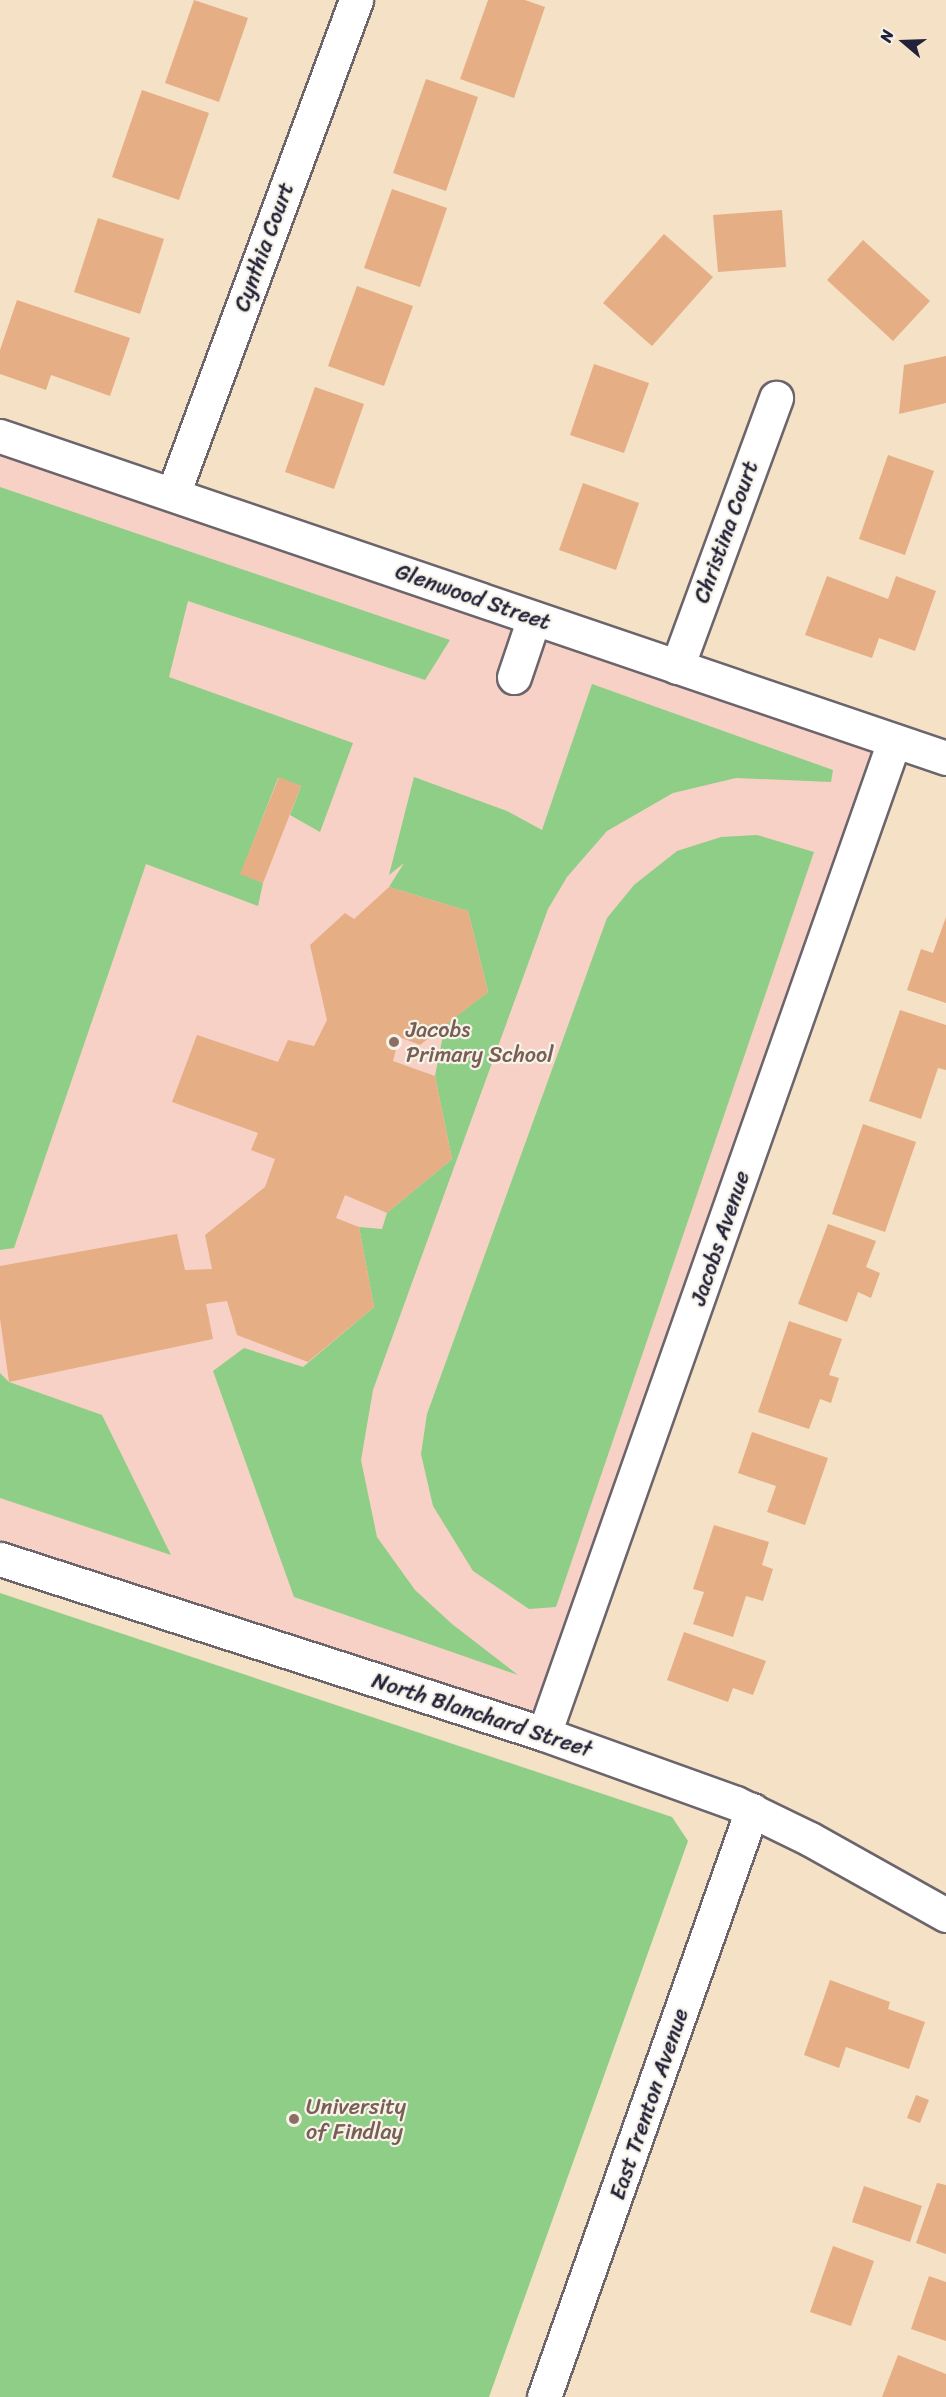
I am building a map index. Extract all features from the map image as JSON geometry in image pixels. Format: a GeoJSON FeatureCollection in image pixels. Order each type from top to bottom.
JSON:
{"type":"FeatureCollection","features":[{"type":"Feature","properties":{"kind":"street","name":"Cynthia Court"},"geometry":{"type":"LineString","coordinates":[[173,494],[356,0]]}},
{"type":"Feature","properties":{"kind":"street","name":"Christina Court"},"geometry":{"type":"LineString","coordinates":[[677,667],[776,398]]}},
{"type":"Feature","properties":{"kind":"street","name":"Glenwood Street"},"geometry":{"type":"LineString","coordinates":[[0,436],[946,758]]}},
{"type":"Feature","properties":{"kind":"street"},"geometry":{"type":"LineString","coordinates":[[514,676],[534,618]]}},
{"type":"Feature","properties":{"kind":"street","name":"Jacobs Avenue"},"geometry":{"type":"LineString","coordinates":[[544,1734],[894,741]]}},
{"type":"Feature","properties":{"kind":"street","name":"North Blanchard Street"},"geometry":{"type":"LineString","coordinates":[[0,1559],[544,1734],[752,1810],[810,1839],[946,1915]]}},
{"type":"Feature","properties":{"kind":"street","name":"East Trenton Avenue"},"geometry":{"type":"LineString","coordinates":[[544,2397],[752,1810]]}},
{"type":"Feature","properties":{"kind":"shaded area","name":"Jacobs Primary School"},"geometry":{"type":"Polygon","coordinates":[[[0,436],[894,741],[544,1734],[0,1559],[0,436]]]}},
{"type":"Feature","properties":{"kind":"green space"},"geometry":{"type":"Polygon","coordinates":[[[0,487],[450,640],[425,680],[188,601],[169,677],[353,743],[320,832],[290,815],[301,786],[278,778],[241,873],[263,883],[258,906],[146,864],[14,1248],[0,1250],[0,487]]]}},
{"type":"Feature","properties":{"kind":"green space"},"geometry":{"type":"Polygon","coordinates":[[[592,684],[833,770],[831,782],[736,778],[673,793],[607,831],[567,877],[548,909],[373,1390],[361,1460],[377,1537],[415,1590],[452,1624],[518,1675],[294,1597],[213,1371],[244,1348],[303,1367],[374,1307],[359,1227],[382,1229],[387,1213],[452,1159],[435,1076],[445,1025],[488,992],[468,911],[389,887],[404,863],[389,875],[414,777],[507,811],[542,830],[592,684]]]}},
{"type":"Feature","properties":{"kind":"green space"},"geometry":{"type":"Polygon","coordinates":[[[757,835],[814,852],[556,1607],[529,1609],[473,1571],[433,1506],[421,1454],[427,1414],[607,918],[634,885],[677,851],[721,837],[757,835]]]}},
{"type":"Feature","properties":{"kind":"green space"},"geometry":{"type":"Polygon","coordinates":[[[0,1373],[9,1382],[102,1415],[171,1555],[0,1498],[0,1373]]]}},
{"type":"Feature","properties":{"kind":"green space","name":"University of Findlay"},"geometry":{"type":"Polygon","coordinates":[[[0,1593],[672,1817],[688,1841],[489,2397],[0,2397],[0,1593]]]}},
{"type":"Feature","properties":{"kind":"building"},"geometry":{"type":"Polygon","coordinates":[[[194,0],[248,18],[219,102],[165,83],[194,0]]]}},
{"type":"Feature","properties":{"kind":"building"},"geometry":{"type":"Polygon","coordinates":[[[488,0],[525,0],[545,7],[514,98],[460,79],[488,0]]]}},
{"type":"Feature","properties":{"kind":"building"},"geometry":{"type":"Polygon","coordinates":[[[426,79],[478,97],[446,191],[393,173],[426,79]]]}},
{"type":"Feature","properties":{"kind":"building"},"geometry":{"type":"Polygon","coordinates":[[[142,90],[209,113],[179,200],[112,177],[142,90]]]}},
{"type":"Feature","properties":{"kind":"building"},"geometry":{"type":"Polygon","coordinates":[[[392,189],[447,208],[420,287],[364,268],[392,189]]]}},
{"type":"Feature","properties":{"kind":"building"},"geometry":{"type":"Polygon","coordinates":[[[782,210],[786,267],[718,272],[713,215],[782,210]]]}},
{"type":"Feature","properties":{"kind":"building"},"geometry":{"type":"Polygon","coordinates":[[[98,218],[164,239],[140,314],[74,292],[98,218]]]}},
{"type":"Feature","properties":{"kind":"building"},"geometry":{"type":"Polygon","coordinates":[[[664,234],[713,277],[652,346],[603,303],[664,234]]]}},
{"type":"Feature","properties":{"kind":"building"},"geometry":{"type":"Polygon","coordinates":[[[863,240],[930,301],[893,341],[827,280],[863,240]]]}},
{"type":"Feature","properties":{"kind":"building"},"geometry":{"type":"Polygon","coordinates":[[[357,286],[413,306],[384,386],[328,366],[357,286]]]}},
{"type":"Feature","properties":{"kind":"building"},"geometry":{"type":"Polygon","coordinates":[[[17,300],[130,338],[110,396],[51,375],[46,390],[0,374],[0,350],[17,300]]]}},
{"type":"Feature","properties":{"kind":"building"},"geometry":{"type":"Polygon","coordinates":[[[946,356],[946,403],[899,414],[904,365],[946,356]]]}},
{"type":"Feature","properties":{"kind":"building"},"geometry":{"type":"Polygon","coordinates":[[[594,364],[649,383],[624,453],[570,435],[594,364]]]}},
{"type":"Feature","properties":{"kind":"building"},"geometry":{"type":"Polygon","coordinates":[[[315,387],[364,404],[334,489],[285,472],[315,387]]]}},
{"type":"Feature","properties":{"kind":"building"},"geometry":{"type":"Polygon","coordinates":[[[888,455],[934,471],[905,555],[859,539],[888,455]]]}},
{"type":"Feature","properties":{"kind":"building"},"geometry":{"type":"Polygon","coordinates":[[[583,483],[639,503],[616,570],[559,550],[583,483]]]}},
{"type":"Feature","properties":{"kind":"building"},"geometry":{"type":"Polygon","coordinates":[[[827,576],[888,599],[896,576],[936,591],[915,651],[879,638],[872,658],[805,635],[827,576]]]}},
{"type":"Feature","properties":{"kind":"building"},"geometry":{"type":"Polygon","coordinates":[[[279,777],[301,786],[263,883],[240,874],[279,777]]]}},
{"type":"Feature","properties":{"kind":"building"},"geometry":{"type":"Polygon","coordinates":[[[389,887],[468,911],[488,992],[420,1045],[399,1037],[393,1061],[435,1076],[452,1159],[387,1213],[345,1195],[336,1218],[359,1227],[374,1307],[308,1362],[237,1335],[227,1301],[206,1304],[213,1339],[9,1382],[0,1319],[0,1266],[177,1234],[185,1270],[212,1269],[205,1235],[265,1187],[275,1159],[251,1150],[258,1133],[172,1102],[197,1035],[278,1062],[288,1040],[314,1046],[327,1020],[310,945],[345,913],[354,919],[389,887]]]}},
{"type":"Feature","properties":{"kind":"building"},"geometry":{"type":"Polygon","coordinates":[[[946,917],[946,1003],[907,990],[921,949],[933,953],[946,917]]]}},
{"type":"Feature","properties":{"kind":"building"},"geometry":{"type":"Polygon","coordinates":[[[900,1010],[946,1025],[946,1070],[938,1068],[921,1119],[869,1101],[900,1010]]]}},
{"type":"Feature","properties":{"kind":"building"},"geometry":{"type":"Polygon","coordinates":[[[863,1124],[916,1142],[885,1232],[832,1214],[863,1124]]]}},
{"type":"Feature","properties":{"kind":"building"},"geometry":{"type":"Polygon","coordinates":[[[828,1224],[876,1241],[866,1267],[880,1273],[871,1298],[858,1292],[847,1322],[798,1304],[828,1224]]]}},
{"type":"Feature","properties":{"kind":"building"},"geometry":{"type":"Polygon","coordinates":[[[789,1321],[842,1339],[829,1375],[839,1378],[831,1403],[820,1399],[809,1429],[758,1412],[789,1321]]]}},
{"type":"Feature","properties":{"kind":"building"},"geometry":{"type":"Polygon","coordinates":[[[752,1432],[828,1458],[805,1525],[767,1512],[776,1486],[738,1473],[752,1432]]]}},
{"type":"Feature","properties":{"kind":"building"},"geometry":{"type":"Polygon","coordinates":[[[714,1525],[769,1542],[762,1565],[773,1569],[763,1601],[746,1596],[733,1637],[693,1624],[704,1592],[693,1589],[714,1525]]]}},
{"type":"Feature","properties":{"kind":"building"},"geometry":{"type":"Polygon","coordinates":[[[684,1632],[766,1661],[753,1695],[733,1688],[728,1702],[667,1680],[684,1632]]]}},
{"type":"Feature","properties":{"kind":"building"},"geometry":{"type":"Polygon","coordinates":[[[830,1980],[890,2002],[888,2009],[925,2022],[909,2069],[846,2047],[839,2068],[804,2055],[830,1980]]]}},
{"type":"Feature","properties":{"kind":"building"},"geometry":{"type":"Polygon","coordinates":[[[916,2095],[929,2100],[920,2123],[907,2118],[916,2095]]]}},
{"type":"Feature","properties":{"kind":"building"},"geometry":{"type":"Polygon","coordinates":[[[937,2183],[946,2185],[946,2254],[916,2243],[937,2183]]]}},
{"type":"Feature","properties":{"kind":"building"},"geometry":{"type":"Polygon","coordinates":[[[864,2186],[922,2206],[910,2242],[852,2222],[864,2186]]]}},
{"type":"Feature","properties":{"kind":"building"},"geometry":{"type":"Polygon","coordinates":[[[833,2246],[874,2261],[851,2326],[810,2312],[833,2246]]]}},
{"type":"Feature","properties":{"kind":"building"},"geometry":{"type":"Polygon","coordinates":[[[929,2276],[946,2282],[946,2341],[911,2329],[929,2276]]]}},
{"type":"Feature","properties":{"kind":"building"},"geometry":{"type":"Polygon","coordinates":[[[898,2355],[946,2374],[946,2397],[882,2397],[898,2355]]]}},
{"type":"Feature","properties":{"kind":"place","name":"Jacobs Primary School"},"geometry":{"type":"Point","coordinates":[394,1042]}},
{"type":"Feature","properties":{"kind":"place","name":"University of Findlay"},"geometry":{"type":"Point","coordinates":[294,2119]}}]}
